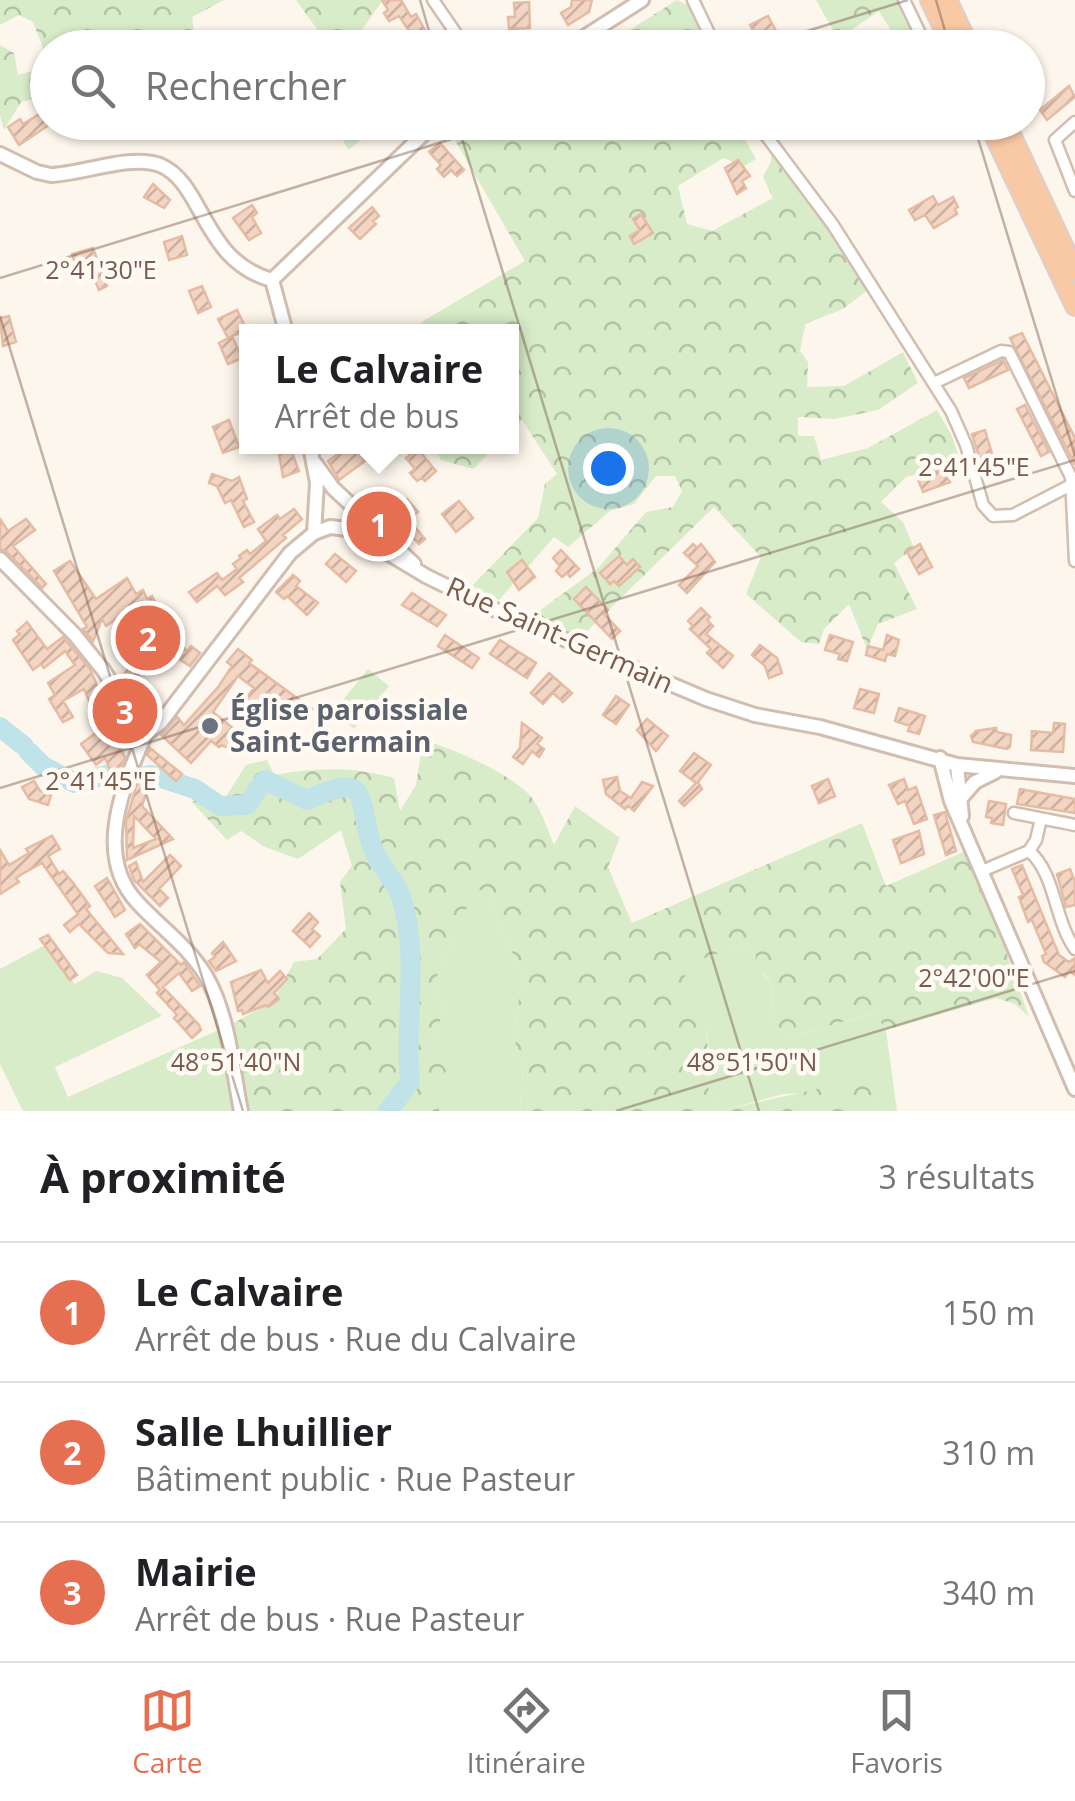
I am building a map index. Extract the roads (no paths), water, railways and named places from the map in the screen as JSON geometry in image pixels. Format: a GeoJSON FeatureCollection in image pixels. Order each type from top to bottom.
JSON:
{"type":"FeatureCollection","features":[{"type":"Feature","properties":{"kind":"highway"},"geometry":{"type":"LineString","coordinates":[[930,0],[944,30]]}},
{"type":"Feature","properties":{"kind":"highway"},"geometry":{"type":"LineString","coordinates":[[947,0],[961,30]]}},
{"type":"Feature","properties":{"kind":"highway"},"geometry":{"type":"LineString","coordinates":[[997,140],[1075,306]]}},
{"type":"Feature","properties":{"kind":"highway"},"geometry":{"type":"LineString","coordinates":[[1013,140],[1075,271]]}},
{"type":"Feature","properties":{"kind":"street"},"geometry":{"type":"LineString","coordinates":[[434,0],[454,30]]}},
{"type":"Feature","properties":{"kind":"street"},"geometry":{"type":"LineString","coordinates":[[594,30],[642,0]]}},
{"type":"Feature","properties":{"kind":"street"},"geometry":{"type":"LineString","coordinates":[[693,0],[707,30]]}},
{"type":"Feature","properties":{"kind":"street"},"geometry":{"type":"LineString","coordinates":[[904,0],[918,30]]}},
{"type":"Feature","properties":{"kind":"street"},"geometry":{"type":"LineString","coordinates":[[1075,122],[1055,140],[1075,191]]}},
{"type":"Feature","properties":{"kind":"street"},"geometry":{"type":"LineString","coordinates":[[272,280],[417,140]]}},
{"type":"Feature","properties":{"kind":"street"},"geometry":{"type":"LineString","coordinates":[[769,140],[833,225],[934,383],[966,445],[983,505],[993,516],[1012,516],[1072,485]]}},
{"type":"Feature","properties":{"kind":"street"},"geometry":{"type":"LineString","coordinates":[[0,154],[51,175],[140,161],[161,165],[191,196],[226,252],[244,268],[272,280]]}},
{"type":"Feature","properties":{"kind":"street"},"geometry":{"type":"LineString","coordinates":[[272,280],[284,324]]}},
{"type":"Feature","properties":{"kind":"street"},"geometry":{"type":"LineString","coordinates":[[934,383],[1001,351],[1009,352],[1062,456],[1072,485],[1075,561]]}},
{"type":"Feature","properties":{"kind":"street"},"geometry":{"type":"LineString","coordinates":[[241,1111],[224,1022],[207,978],[183,945],[134,899],[116,865],[114,828],[144,735],[162,722],[290,553],[314,532],[318,501],[312,454]]}},
{"type":"Feature","properties":{"kind":"street"},"geometry":{"type":"LineString","coordinates":[[315,463],[333,488],[418,570]]}},
{"type":"Feature","properties":{"kind":"street","name":"Rue Saint-Germain"},"geometry":{"type":"LineString","coordinates":[[314,532],[348,529],[491,608],[706,699],[957,765],[1075,776]]}},
{"type":"Feature","properties":{"kind":"street"},"geometry":{"type":"LineString","coordinates":[[0,559],[75,635],[144,735]]}},
{"type":"Feature","properties":{"kind":"street"},"geometry":{"type":"LineString","coordinates":[[940,758],[951,801],[1075,1089]]}},
{"type":"Feature","properties":{"kind":"street"},"geometry":{"type":"LineString","coordinates":[[957,765],[962,823]]}},
{"type":"Feature","properties":{"kind":"street"},"geometry":{"type":"LineString","coordinates":[[962,797],[975,782],[998,771]]}},
{"type":"Feature","properties":{"kind":"street"},"geometry":{"type":"LineString","coordinates":[[1014,814],[1075,825]]}},
{"type":"Feature","properties":{"kind":"street"},"geometry":{"type":"LineString","coordinates":[[982,871],[1029,851],[1041,818]]}},
{"type":"Feature","properties":{"kind":"street"},"geometry":{"type":"LineString","coordinates":[[1029,851],[1041,861],[1063,931],[1075,950]]}},
{"type":"Feature","properties":{"kind":"waterway"},"geometry":{"type":"LineString","coordinates":[[0,727],[24,746]]}},
{"type":"Feature","properties":{"kind":"waterway"},"geometry":{"type":"LineString","coordinates":[[28,751],[43,766],[75,783],[114,773],[152,775],[195,789],[220,806],[247,805],[265,780],[307,800],[342,788],[357,793],[373,850],[401,897],[410,942],[410,1082],[388,1111]]}},
{"type":"Feature","properties":{"kind":"place","name":"Le Calvaire"},"geometry":{"type":"Point","coordinates":[379,524]}},
{"type":"Feature","properties":{"kind":"place","name":"Salle Lhuillier"},"geometry":{"type":"Point","coordinates":[148,638]}},
{"type":"Feature","properties":{"kind":"place","name":"Mairie"},"geometry":{"type":"Point","coordinates":[125,711]}},
{"type":"Feature","properties":{"kind":"place","name":"Église paroissiale Saint-Germain"},"geometry":{"type":"Point","coordinates":[210,726]}}]}
